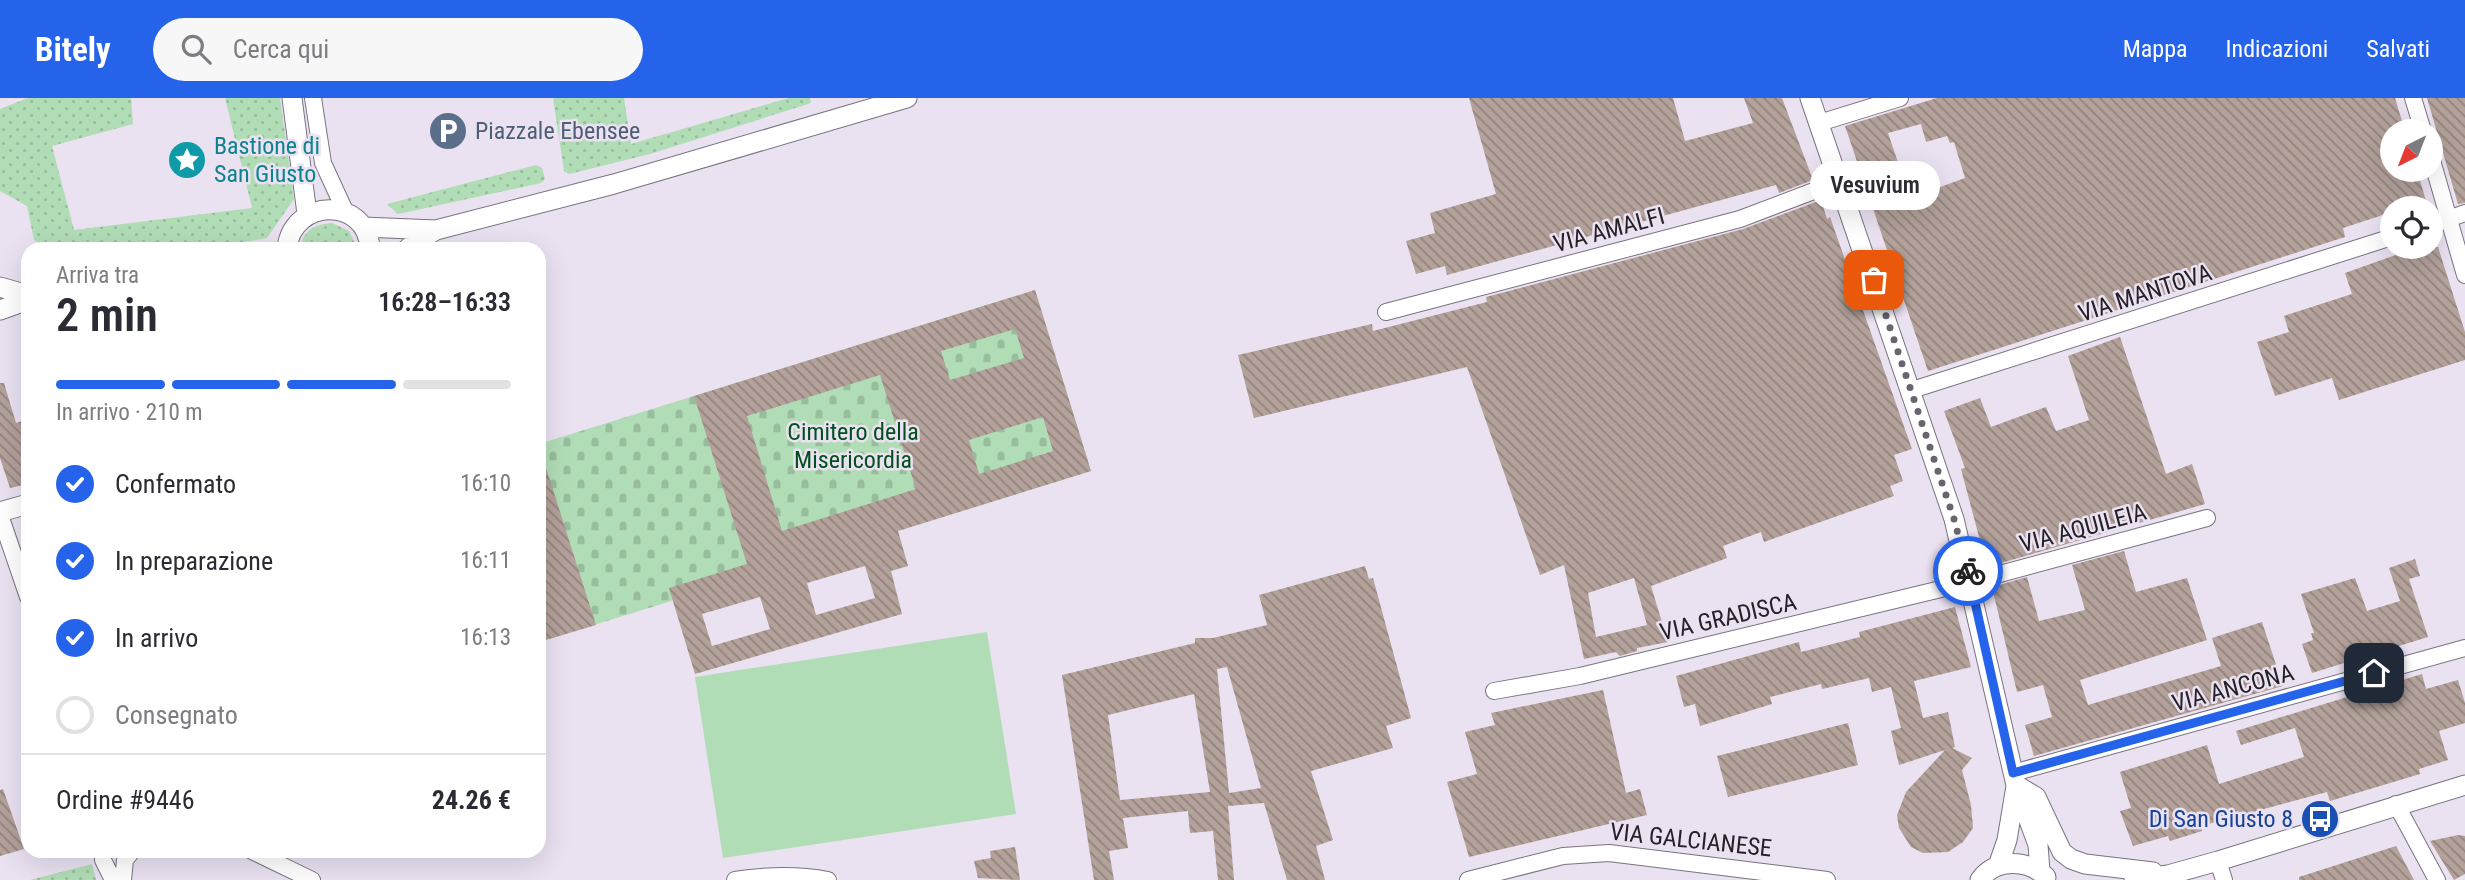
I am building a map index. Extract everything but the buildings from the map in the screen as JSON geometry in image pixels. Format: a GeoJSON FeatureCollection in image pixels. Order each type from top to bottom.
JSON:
{"type":"FeatureCollection","features":[{"type":"Feature","properties":{"kind":"street"},"geometry":{"type":"LineString","coordinates":[[292,98],[307,214]]}},
{"type":"Feature","properties":{"kind":"street"},"geometry":{"type":"LineString","coordinates":[[313,98],[323,163],[345,211],[363,227],[368,242]]}},
{"type":"Feature","properties":{"kind":"street"},"geometry":{"type":"LineString","coordinates":[[363,227],[436,230],[614,184],[907,98]]}},
{"type":"Feature","properties":{"kind":"street"},"geometry":{"type":"LineString","coordinates":[[1810,98],[1954,519],[2015,779],[2038,845],[2045,876]]}},
{"type":"Feature","properties":{"kind":"street"},"geometry":{"type":"LineString","coordinates":[[1819,123],[1900,98]]}},
{"type":"Feature","properties":{"kind":"street"},"geometry":{"type":"LineString","coordinates":[[2413,98],[2419,119]]}},
{"type":"Feature","properties":{"kind":"street","name":"VIA AMALFI"},"geometry":{"type":"LineString","coordinates":[[1386,312],[1740,219],[1840,181]]}},
{"type":"Feature","properties":{"kind":"street"},"geometry":{"type":"LineString","coordinates":[[2442,182],[2457,216],[2465,275]]}},
{"type":"Feature","properties":{"kind":"street"},"geometry":{"type":"LineString","coordinates":[[289,242],[297,222],[307,214],[319,209],[345,211]]}},
{"type":"Feature","properties":{"kind":"street"},"geometry":{"type":"LineString","coordinates":[[417,242],[436,230]]}},
{"type":"Feature","properties":{"kind":"street","name":"VIA MANTOVA"},"geometry":{"type":"LineString","coordinates":[[1912,390],[2380,241]]}},
{"type":"Feature","properties":{"kind":"street"},"geometry":{"type":"LineString","coordinates":[[0,287],[21,293]]}},
{"type":"Feature","properties":{"kind":"street"},"geometry":{"type":"LineString","coordinates":[[0,310],[21,302]]}},
{"type":"Feature","properties":{"kind":"street"},"geometry":{"type":"LineString","coordinates":[[21,506],[0,514],[21,576]]}},
{"type":"Feature","properties":{"kind":"street","name":"VIA AQUILEIA"},"geometry":{"type":"LineString","coordinates":[[1970,582],[2207,518]]}},
{"type":"Feature","properties":{"kind":"street","name":"VIA GRADISCA"},"geometry":{"type":"LineString","coordinates":[[1494,691],[1580,676],[1970,582]]}},
{"type":"Feature","properties":{"kind":"street","name":"VIA ANCONA"},"geometry":{"type":"LineString","coordinates":[[2015,779],[2465,648]]}},
{"type":"Feature","properties":{"kind":"street"},"geometry":{"type":"LineString","coordinates":[[1998,866],[2007,840],[2015,779]]}},
{"type":"Feature","properties":{"kind":"street"},"geometry":{"type":"LineString","coordinates":[[2015,779],[2036,797],[2062,852],[2071,859],[2085,864],[2121,866],[2162,878]]}},
{"type":"Feature","properties":{"kind":"street"},"geometry":{"type":"LineString","coordinates":[[2134,880],[2162,878],[2465,785]]}},
{"type":"Feature","properties":{"kind":"street"},"geometry":{"type":"LineString","coordinates":[[2396,804],[2437,880]]}},
{"type":"Feature","properties":{"kind":"street","name":"VIA GALCIANESE"},"geometry":{"type":"LineString","coordinates":[[1468,880],[1563,856],[1609,853],[1827,880]]}},
{"type":"Feature","properties":{"kind":"street"},"geometry":{"type":"LineString","coordinates":[[103,858],[113,880]]}},
{"type":"Feature","properties":{"kind":"street"},"geometry":{"type":"LineString","coordinates":[[123,880],[127,858]]}},
{"type":"Feature","properties":{"kind":"street"},"geometry":{"type":"LineString","coordinates":[[266,858],[312,880]]}},
{"type":"Feature","properties":{"kind":"street"},"geometry":{"type":"LineString","coordinates":[[276,858],[288,869]]}},
{"type":"Feature","properties":{"kind":"street"},"geometry":{"type":"LineString","coordinates":[[2218,861],[2224,880]]}},
{"type":"Feature","properties":{"kind":"street"},"geometry":{"type":"LineString","coordinates":[[1979,880],[1998,866],[2017,863],[2045,876]]}},
{"type":"Feature","properties":{"kind":"street"},"geometry":{"type":"LineString","coordinates":[[735,880],[772,875],[803,875],[828,880]]}},
{"type":"Feature","properties":{"kind":"green space"},"geometry":{"type":"Polygon","coordinates":[[[28,98],[131,98],[133,124],[52,146],[74,230],[252,208],[225,98],[280,98],[294,199],[267,238],[245,242],[37,242],[34,240],[27,206],[0,191],[0,109],[28,98]]]}},
{"type":"Feature","properties":{"kind":"green space"},"geometry":{"type":"Polygon","coordinates":[[[553,98],[624,98],[631,144],[789,98],[810,98],[811,103],[650,154],[569,174],[564,171],[553,98]]]}},
{"type":"Feature","properties":{"kind":"green space"},"geometry":{"type":"Polygon","coordinates":[[[536,165],[542,168],[545,179],[541,183],[398,214],[387,204],[536,165]]]}},
{"type":"Feature","properties":{"kind":"green space"},"geometry":{"type":"Polygon","coordinates":[[[332,223],[349,231],[354,242],[302,242],[307,233],[320,225],[332,223]]]}},
{"type":"Feature","properties":{"kind":"green space","name":"Cimitero della Misericordia"},"geometry":{"type":"Polygon","coordinates":[[[1035,290],[1091,471],[546,640],[546,442],[1035,290]]]}},
{"type":"Feature","properties":{"kind":"green space"},"geometry":{"type":"Polygon","coordinates":[[[987,632],[1016,814],[723,858],[695,677],[987,632]]]}},
{"type":"Feature","properties":{"kind":"green space"},"geometry":{"type":"Polygon","coordinates":[[[92,864],[96,880],[30,880],[92,864]]]}},
{"type":"Feature","properties":{"kind":"way so far"},"geometry":{"type":"LineString","coordinates":[[1874,280],[1954,519],[1968,571]]}},
{"type":"Feature","properties":{"kind":"place","name":"Piazzale Ebensee"},"geometry":{"type":"Point","coordinates":[448,131]}},
{"type":"Feature","properties":{"kind":"place","name":"Bastione di San Giusto"},"geometry":{"type":"Point","coordinates":[187,160]}},
{"type":"Feature","properties":{"kind":"place","name":"Vesuvium"},"geometry":{"type":"Point","coordinates":[1874,280]}},
{"type":"Feature","properties":{"kind":"place","name":"Di San Giusto 8"},"geometry":{"type":"Point","coordinates":[2320,819]}},
{"type":"Feature","properties":{"kind":"route"},"geometry":{"type":"LineString","coordinates":[[1968,571],[2013,773],[2374,673]]}}]}
